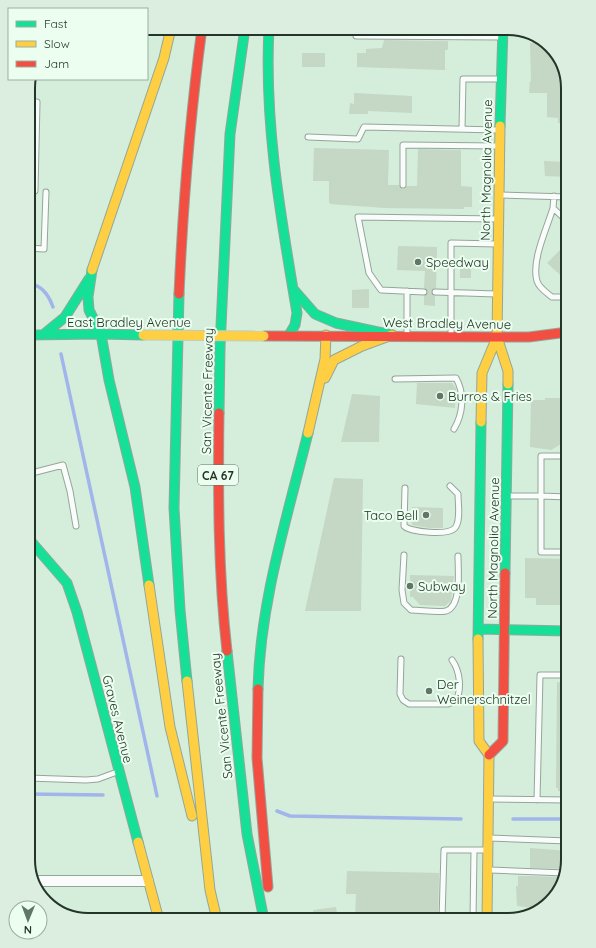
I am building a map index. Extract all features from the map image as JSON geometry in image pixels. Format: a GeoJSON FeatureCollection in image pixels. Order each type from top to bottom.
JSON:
{"type":"FeatureCollection","features":[{"type":"Feature","properties":{"kind":"main road"},"geometry":{"type":"LineString","coordinates":[[43,335],[65,317],[90,276],[164,58],[169,35]]}},
{"type":"Feature","properties":{"kind":"main road"},"geometry":{"type":"LineString","coordinates":[[201,35],[183,200],[178,320],[174,508],[180,610],[210,890]]}},
{"type":"Feature","properties":{"kind":"main road","name":"San Vicente Freeway"},"geometry":{"type":"LineString","coordinates":[[244,35],[230,134],[220,348],[218,480],[223,618],[247,834],[263,913]]}},
{"type":"Feature","properties":{"kind":"main road"},"geometry":{"type":"LineString","coordinates":[[269,35],[268,99],[275,172],[297,313],[295,325],[289,335]]}},
{"type":"Feature","properties":{"kind":"main road","name":"North Magnolia Avenue"},"geometry":{"type":"LineString","coordinates":[[497,337],[482,373],[478,629],[479,741],[489,755],[503,741],[505,630],[508,371],[497,337],[498,195],[502,35]]}},
{"type":"Feature","properties":{"kind":"main road"},"geometry":{"type":"LineString","coordinates":[[90,276],[88,297],[89,310],[101,334],[109,380],[135,487],[170,727],[215,913]]}},
{"type":"Feature","properties":{"kind":"main road"},"geometry":{"type":"LineString","coordinates":[[294,290],[315,314],[336,323],[392,335]]}},
{"type":"Feature","properties":{"kind":"main road","name":"West Bradley Avenue"},"geometry":{"type":"LineString","coordinates":[[326,335],[497,337],[561,333]]}},
{"type":"Feature","properties":{"kind":"main road","name":"East Bradley Avenue"},"geometry":{"type":"LineString","coordinates":[[35,335],[326,335]]}},
{"type":"Feature","properties":{"kind":"main road"},"geometry":{"type":"LineString","coordinates":[[269,913],[257,758],[259,664],[266,603],[318,395],[325,359],[326,335]]}},
{"type":"Feature","properties":{"kind":"main road"},"geometry":{"type":"LineString","coordinates":[[318,395],[327,371],[334,360],[362,346],[392,335]]}},
{"type":"Feature","properties":{"kind":"main road","name":"Graves Avenue"},"geometry":{"type":"LineString","coordinates":[[35,546],[67,583],[77,612],[118,771],[157,913]]}},
{"type":"Feature","properties":{"kind":"main road"},"geometry":{"type":"LineString","coordinates":[[478,629],[561,631]]}},
{"type":"Feature","properties":{"kind":"main road"},"geometry":{"type":"LineString","coordinates":[[487,913],[489,755]]}},
{"type":"Feature","properties":{"kind":"street"},"geometry":{"type":"LineString","coordinates":[[39,881],[148,881]]}},
{"type":"Feature","properties":{"kind":"lane"},"geometry":{"type":"LineString","coordinates":[[356,36],[392,35]]}},
{"type":"Feature","properties":{"kind":"lane"},"geometry":{"type":"LineString","coordinates":[[462,129],[463,79],[501,79]]}},
{"type":"Feature","properties":{"kind":"lane"},"geometry":{"type":"LineString","coordinates":[[35,102],[37,102],[35,191]]}},
{"type":"Feature","properties":{"kind":"lane"},"geometry":{"type":"LineString","coordinates":[[308,137],[358,138],[364,127],[500,130]]}},
{"type":"Feature","properties":{"kind":"lane"},"geometry":{"type":"LineString","coordinates":[[403,185],[403,145],[499,146]]}},
{"type":"Feature","properties":{"kind":"lane"},"geometry":{"type":"LineString","coordinates":[[35,248],[44,249],[46,192]]}},
{"type":"Feature","properties":{"kind":"lane"},"geometry":{"type":"LineString","coordinates":[[498,195],[561,196]]}},
{"type":"Feature","properties":{"kind":"lane"},"geometry":{"type":"LineString","coordinates":[[554,196],[553,208],[537,258],[537,281],[540,286],[552,297],[561,297]]}},
{"type":"Feature","properties":{"kind":"lane"},"geometry":{"type":"LineString","coordinates":[[553,208],[561,215]]}},
{"type":"Feature","properties":{"kind":"lane"},"geometry":{"type":"LineString","coordinates":[[424,292],[381,290],[369,273],[358,217],[498,219]]}},
{"type":"Feature","properties":{"kind":"lane"},"geometry":{"type":"LineString","coordinates":[[451,336],[451,243],[498,244]]}},
{"type":"Feature","properties":{"kind":"lane"},"geometry":{"type":"LineString","coordinates":[[407,291],[407,335]]}},
{"type":"Feature","properties":{"kind":"lane"},"geometry":{"type":"LineString","coordinates":[[435,292],[498,294]]}},
{"type":"Feature","properties":{"kind":"lane"},"geometry":{"type":"LineString","coordinates":[[395,379],[456,378],[462,388],[459,421],[454,429]]}},
{"type":"Feature","properties":{"kind":"lane"},"geometry":{"type":"LineString","coordinates":[[561,456],[541,456],[540,552],[561,552]]}},
{"type":"Feature","properties":{"kind":"lane"},"geometry":{"type":"LineString","coordinates":[[35,472],[62,466],[70,491],[76,526]]}},
{"type":"Feature","properties":{"kind":"lane"},"geometry":{"type":"LineString","coordinates":[[405,488],[404,526],[408,530],[415,531],[448,532],[455,529],[458,522],[458,494],[450,486]]}},
{"type":"Feature","properties":{"kind":"lane"},"geometry":{"type":"LineString","coordinates":[[507,496],[561,497]]}},
{"type":"Feature","properties":{"kind":"lane"},"geometry":{"type":"LineString","coordinates":[[404,555],[402,590],[404,603],[411,610],[446,611],[455,604],[457,599],[458,556]]}},
{"type":"Feature","properties":{"kind":"lane"},"geometry":{"type":"LineString","coordinates":[[401,659],[400,694],[403,700],[409,704],[448,704],[456,701],[459,694],[458,675],[457,667],[452,660]]}},
{"type":"Feature","properties":{"kind":"lane"},"geometry":{"type":"LineString","coordinates":[[537,800],[540,674],[561,675]]}},
{"type":"Feature","properties":{"kind":"lane"},"geometry":{"type":"LineString","coordinates":[[35,778],[98,779],[118,771]]}},
{"type":"Feature","properties":{"kind":"lane"},"geometry":{"type":"LineString","coordinates":[[489,799],[561,800]]}},
{"type":"Feature","properties":{"kind":"lane"},"geometry":{"type":"LineString","coordinates":[[488,838],[561,841]]}},
{"type":"Feature","properties":{"kind":"lane"},"geometry":{"type":"LineString","coordinates":[[442,913],[444,850],[488,850]]}},
{"type":"Feature","properties":{"kind":"lane"},"geometry":{"type":"LineString","coordinates":[[473,913],[474,850]]}},
{"type":"Feature","properties":{"kind":"lane"},"geometry":{"type":"LineString","coordinates":[[488,870],[559,873]]}},
{"type":"Feature","properties":{"kind":"building"},"geometry":{"type":"Polygon","coordinates":[[[384,40],[448,41],[448,50],[445,50],[445,70],[357,67],[357,53],[366,53],[366,49],[382,48],[384,40]]]}},
{"type":"Feature","properties":{"kind":"building"},"geometry":{"type":"Polygon","coordinates":[[[532,40],[543,48],[556,64],[561,81],[561,123],[558,123],[558,118],[547,117],[547,93],[529,93],[531,81],[530,43],[532,43],[532,40]]]}},
{"type":"Feature","properties":{"kind":"building"},"geometry":{"type":"Polygon","coordinates":[[[302,53],[325,53],[325,67],[302,67],[302,53]]]}},
{"type":"Feature","properties":{"kind":"building"},"geometry":{"type":"Polygon","coordinates":[[[354,93],[412,96],[412,113],[368,111],[368,114],[349,114],[350,103],[354,104],[354,93]]]}},
{"type":"Feature","properties":{"kind":"building"},"geometry":{"type":"Polygon","coordinates":[[[314,148],[389,150],[388,185],[399,185],[403,189],[407,186],[417,186],[418,149],[461,150],[461,186],[472,187],[472,207],[464,207],[464,209],[385,208],[330,204],[329,181],[313,181],[314,148]]]}},
{"type":"Feature","properties":{"kind":"building"},"geometry":{"type":"Polygon","coordinates":[[[544,161],[561,162],[561,177],[545,176],[544,161]]]}},
{"type":"Feature","properties":{"kind":"building"},"geometry":{"type":"Polygon","coordinates":[[[398,246],[437,247],[436,288],[431,291],[435,296],[435,306],[424,305],[424,296],[428,292],[424,288],[425,271],[397,270],[398,246]]]}},
{"type":"Feature","properties":{"kind":"building"},"geometry":{"type":"Polygon","coordinates":[[[561,249],[561,276],[547,263],[561,249]]]}},
{"type":"Feature","properties":{"kind":"building"},"geometry":{"type":"Polygon","coordinates":[[[460,266],[471,267],[471,278],[460,278],[460,266]]]}},
{"type":"Feature","properties":{"kind":"building"},"geometry":{"type":"Polygon","coordinates":[[[369,289],[369,308],[352,308],[352,290],[369,289]]]}},
{"type":"Feature","properties":{"kind":"building"},"geometry":{"type":"Polygon","coordinates":[[[417,383],[452,383],[456,388],[455,408],[416,404],[417,383]]]}},
{"type":"Feature","properties":{"kind":"building"},"geometry":{"type":"Polygon","coordinates":[[[352,394],[380,396],[379,442],[341,442],[352,394]]]}},
{"type":"Feature","properties":{"kind":"building"},"geometry":{"type":"Polygon","coordinates":[[[545,398],[561,398],[561,444],[551,450],[530,447],[531,400],[545,400],[545,398]]]}},
{"type":"Feature","properties":{"kind":"building"},"geometry":{"type":"Polygon","coordinates":[[[334,478],[363,479],[361,611],[305,611],[334,478]]]}},
{"type":"Feature","properties":{"kind":"building"},"geometry":{"type":"Polygon","coordinates":[[[412,507],[443,508],[443,528],[429,528],[412,525],[412,507]]]}},
{"type":"Feature","properties":{"kind":"building"},"geometry":{"type":"Polygon","coordinates":[[[525,558],[561,559],[561,605],[536,605],[536,598],[525,598],[525,558]]]}},
{"type":"Feature","properties":{"kind":"building"},"geometry":{"type":"Polygon","coordinates":[[[410,575],[454,576],[451,601],[445,606],[420,605],[413,597],[410,597],[410,575]]]}},
{"type":"Feature","properties":{"kind":"building"},"geometry":{"type":"Polygon","coordinates":[[[557,682],[561,682],[561,791],[558,791],[558,788],[556,788],[557,682]]]}},
{"type":"Feature","properties":{"kind":"building"},"geometry":{"type":"Polygon","coordinates":[[[530,848],[561,850],[560,869],[530,868],[530,848]]]}},
{"type":"Feature","properties":{"kind":"building"},"geometry":{"type":"Polygon","coordinates":[[[347,871],[439,873],[438,913],[355,913],[356,894],[346,894],[347,871]]]}},
{"type":"Feature","properties":{"kind":"building"},"geometry":{"type":"Polygon","coordinates":[[[518,876],[558,877],[554,887],[546,898],[532,908],[517,906],[516,886],[518,886],[518,876]]]}},
{"type":"Feature","properties":{"kind":"building"},"geometry":{"type":"Polygon","coordinates":[[[336,907],[337,913],[314,913],[313,910],[336,907]]]}},
{"type":"Feature","properties":{"kind":"waterway"},"geometry":{"type":"LineString","coordinates":[[35,286],[44,291],[53,307]]}},
{"type":"Feature","properties":{"kind":"waterway"},"geometry":{"type":"LineString","coordinates":[[61,354],[157,796]]}},
{"type":"Feature","properties":{"kind":"waterway"},"geometry":{"type":"LineString","coordinates":[[35,794],[103,795]]}},
{"type":"Feature","properties":{"kind":"waterway"},"geometry":{"type":"LineString","coordinates":[[277,811],[290,816],[461,819]]}},
{"type":"Feature","properties":{"kind":"waterway"},"geometry":{"type":"LineString","coordinates":[[513,819],[561,819]]}},
{"type":"Feature","properties":{"kind":"traffic: fast"},"geometry":{"type":"LineString","coordinates":[[219,413],[220,348],[230,134],[244,35]]}},
{"type":"Feature","properties":{"kind":"traffic: fast"},"geometry":{"type":"LineString","coordinates":[[269,35],[268,64],[271,136],[285,242],[297,313],[295,325],[289,335]]}},
{"type":"Feature","properties":{"kind":"traffic: fast"},"geometry":{"type":"LineString","coordinates":[[500,126],[503,35]]}},
{"type":"Feature","properties":{"kind":"traffic: fast"},"geometry":{"type":"LineString","coordinates":[[92,270],[88,297],[89,310],[101,334],[109,380],[135,487],[149,585]]}},
{"type":"Feature","properties":{"kind":"traffic: fast"},"geometry":{"type":"LineString","coordinates":[[43,335],[65,317],[89,279]]}},
{"type":"Feature","properties":{"kind":"traffic: fast"},"geometry":{"type":"LineString","coordinates":[[294,290],[315,314],[336,323],[392,335]]}},
{"type":"Feature","properties":{"kind":"traffic: fast"},"geometry":{"type":"LineString","coordinates":[[179,294],[174,508],[180,610],[187,681]]}},
{"type":"Feature","properties":{"kind":"traffic: fast"},"geometry":{"type":"LineString","coordinates":[[35,335],[101,334]]}},
{"type":"Feature","properties":{"kind":"traffic: fast"},"geometry":{"type":"LineString","coordinates":[[101,334],[143,335]]}},
{"type":"Feature","properties":{"kind":"traffic: fast"},"geometry":{"type":"LineString","coordinates":[[505,573],[508,384]]}},
{"type":"Feature","properties":{"kind":"traffic: fast"},"geometry":{"type":"LineString","coordinates":[[478,639],[481,422]]}},
{"type":"Feature","properties":{"kind":"traffic: fast"},"geometry":{"type":"LineString","coordinates":[[258,689],[260,657],[269,592],[283,528],[308,433]]}},
{"type":"Feature","properties":{"kind":"traffic: fast"},"geometry":{"type":"LineString","coordinates":[[35,546],[67,583],[77,612],[138,842]]}},
{"type":"Feature","properties":{"kind":"traffic: fast"},"geometry":{"type":"LineString","coordinates":[[478,629],[561,631]]}},
{"type":"Feature","properties":{"kind":"traffic: fast"},"geometry":{"type":"LineString","coordinates":[[227,651],[247,834],[263,913]]}},
{"type":"Feature","properties":{"kind":"traffic: slow"},"geometry":{"type":"LineString","coordinates":[[92,270],[164,58],[169,35]]}},
{"type":"Feature","properties":{"kind":"traffic: slow"},"geometry":{"type":"LineString","coordinates":[[500,126],[497,337],[508,371],[508,384]]}},
{"type":"Feature","properties":{"kind":"traffic: slow"},"geometry":{"type":"LineString","coordinates":[[143,335],[264,336]]}},
{"type":"Feature","properties":{"kind":"traffic: slow"},"geometry":{"type":"LineString","coordinates":[[308,433],[325,359],[326,335]]}},
{"type":"Feature","properties":{"kind":"traffic: slow"},"geometry":{"type":"LineString","coordinates":[[325,378],[334,360],[362,346],[392,335]]}},
{"type":"Feature","properties":{"kind":"traffic: slow"},"geometry":{"type":"LineString","coordinates":[[481,422],[482,373],[497,337]]}},
{"type":"Feature","properties":{"kind":"traffic: slow"},"geometry":{"type":"LineString","coordinates":[[149,585],[170,727],[192,816]]}},
{"type":"Feature","properties":{"kind":"traffic: slow"},"geometry":{"type":"LineString","coordinates":[[478,639],[479,741],[489,755],[487,913]]}},
{"type":"Feature","properties":{"kind":"traffic: slow"},"geometry":{"type":"LineString","coordinates":[[187,681],[210,890],[215,913]]}},
{"type":"Feature","properties":{"kind":"traffic: slow"},"geometry":{"type":"LineString","coordinates":[[138,842],[157,913]]}},
{"type":"Feature","properties":{"kind":"traffic: jam"},"geometry":{"type":"LineString","coordinates":[[179,294],[188,161],[201,35]]}},
{"type":"Feature","properties":{"kind":"traffic: jam"},"geometry":{"type":"LineString","coordinates":[[497,337],[529,337],[561,333]]}},
{"type":"Feature","properties":{"kind":"traffic: jam"},"geometry":{"type":"LineString","coordinates":[[264,336],[497,337]]}},
{"type":"Feature","properties":{"kind":"traffic: jam"},"geometry":{"type":"LineString","coordinates":[[219,413],[220,562],[227,651]]}},
{"type":"Feature","properties":{"kind":"traffic: jam"},"geometry":{"type":"LineString","coordinates":[[489,755],[503,741],[505,573]]}},
{"type":"Feature","properties":{"kind":"traffic: jam"},"geometry":{"type":"LineString","coordinates":[[258,689],[257,758],[268,887]]}},
{"type":"Feature","properties":{"kind":"place","name":"Speedway"},"geometry":{"type":"Point","coordinates":[418,262]}},
{"type":"Feature","properties":{"kind":"place","name":"Burros & Fries"},"geometry":{"type":"Point","coordinates":[440,396]}},
{"type":"Feature","properties":{"kind":"place","name":"Taco Bell"},"geometry":{"type":"Point","coordinates":[426,515]}},
{"type":"Feature","properties":{"kind":"place","name":"Subway"},"geometry":{"type":"Point","coordinates":[410,586]}},
{"type":"Feature","properties":{"kind":"place","name":"Der Weinerschnitzel"},"geometry":{"type":"Point","coordinates":[429,691]}}]}
